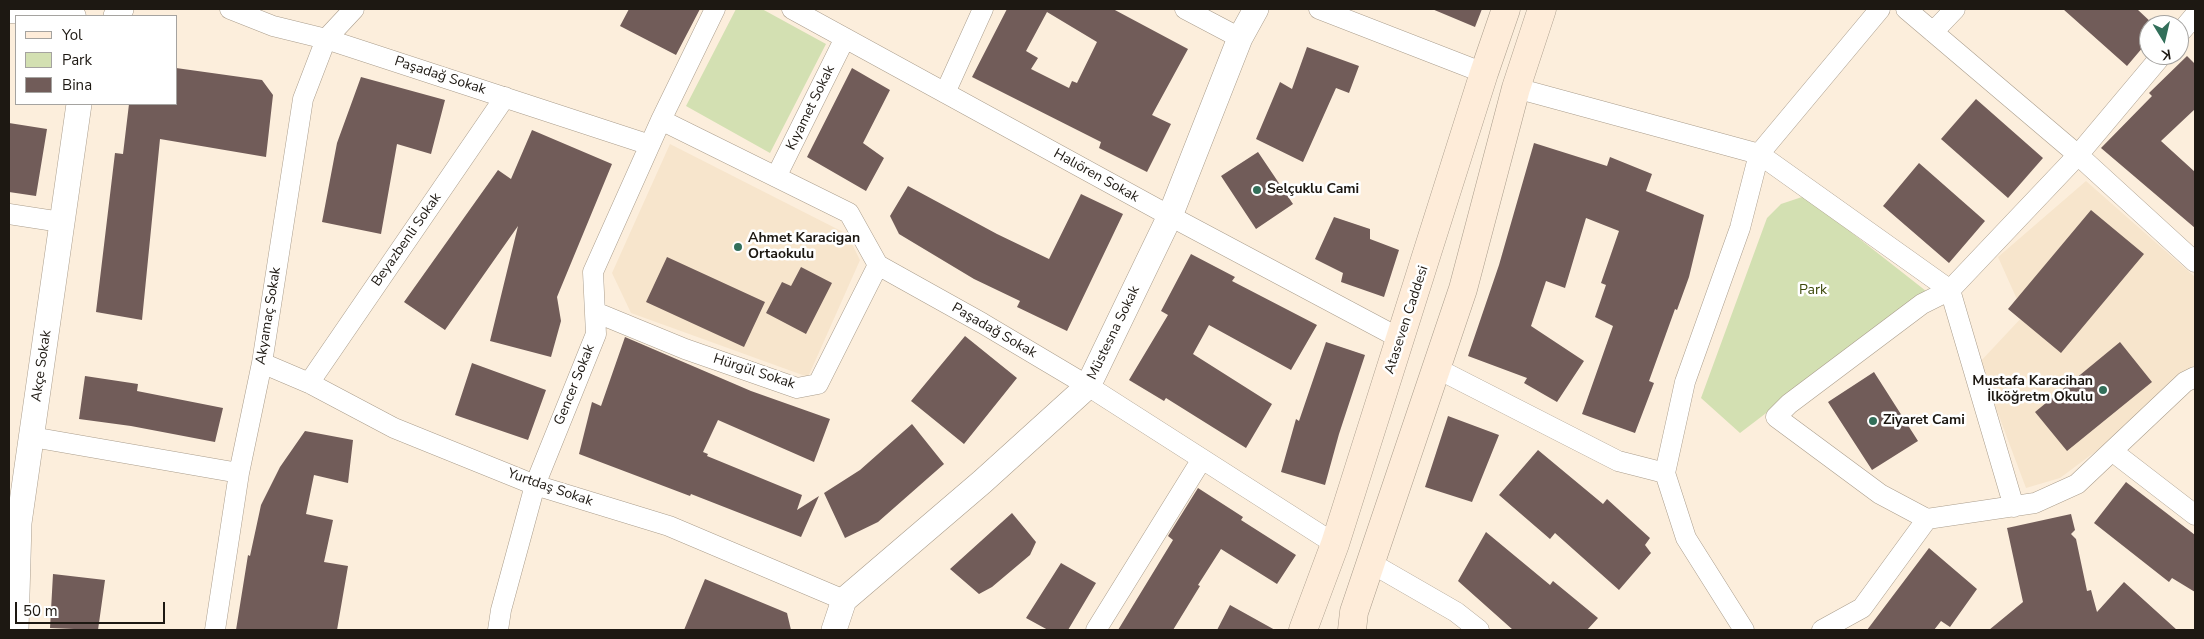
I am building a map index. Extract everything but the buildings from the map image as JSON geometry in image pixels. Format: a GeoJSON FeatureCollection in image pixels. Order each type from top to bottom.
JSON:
{"type":"FeatureCollection","features":[{"type":"Feature","properties":{"kind":"main road","name":"Ataseven Caddesi"},"geometry":{"type":"LineString","coordinates":[[1303,630],[1335,544],[1506,9]]}},
{"type":"Feature","properties":{"kind":"main road"},"geometry":{"type":"LineString","coordinates":[[1352,630],[1354,612],[1463,289],[1516,88],[1542,9]]}},
{"type":"Feature","properties":{"kind":"street","name":"Paşadağ Sokak"},"geometry":{"type":"LineString","coordinates":[[230,9],[273,26],[326,40],[650,145]]}},
{"type":"Feature","properties":{"kind":"street","name":"Gencer Sokak"},"geometry":{"type":"LineString","coordinates":[[498,630],[501,610],[535,486],[596,334],[593,272],[661,120],[715,9]]}},
{"type":"Feature","properties":{"kind":"street","name":"Halıören Sokak"},"geometry":{"type":"LineString","coordinates":[[792,9],[1170,216],[1401,338]]}},
{"type":"Feature","properties":{"kind":"street"},"geometry":{"type":"LineString","coordinates":[[945,93],[984,9]]}},
{"type":"Feature","properties":{"kind":"street"},"geometry":{"type":"LineString","coordinates":[[1185,9],[1240,38]]}},
{"type":"Feature","properties":{"kind":"street","name":"Müstesna Sokak"},"geometry":{"type":"LineString","coordinates":[[844,600],[982,482],[1088,386],[1170,216],[1240,38],[1256,9]]}},
{"type":"Feature","properties":{"kind":"street"},"geometry":{"type":"LineString","coordinates":[[1318,9],[1484,73]]}},
{"type":"Feature","properties":{"kind":"street"},"geometry":{"type":"LineString","coordinates":[[1744,630],[1686,538],[1665,473],[1684,382],[1740,228],[1759,154],[1880,9]]}},
{"type":"Feature","properties":{"kind":"street"},"geometry":{"type":"LineString","coordinates":[[1906,9],[2078,155],[2195,262]]}},
{"type":"Feature","properties":{"kind":"street"},"geometry":{"type":"LineString","coordinates":[[1933,32],[1955,9]]}},
{"type":"Feature","properties":{"kind":"street","name":"Akyamaç Sokak"},"geometry":{"type":"LineString","coordinates":[[215,630],[239,473],[262,363],[303,99],[326,40],[352,11]]}},
{"type":"Feature","properties":{"kind":"street"},"geometry":{"type":"LineString","coordinates":[[9,13],[54,15]]}},
{"type":"Feature","properties":{"kind":"street","name":"Kıyamet Sokak"},"geometry":{"type":"LineString","coordinates":[[776,177],[845,38]]}},
{"type":"Feature","properties":{"kind":"street"},"geometry":{"type":"LineString","coordinates":[[2154,65],[2078,155],[1950,290],[1922,304],[1789,404],[1776,417],[1880,494],[1927,519],[2035,503],[2077,484],[2185,382],[2195,377]]}},
{"type":"Feature","properties":{"kind":"street"},"geometry":{"type":"LineString","coordinates":[[1516,88],[1759,154],[1950,290],[2014,507]]}},
{"type":"Feature","properties":{"kind":"street","name":"Beyazbenli Sokak"},"geometry":{"type":"LineString","coordinates":[[309,383],[506,97]]}},
{"type":"Feature","properties":{"kind":"street","name":"Akçe Sokak"},"geometry":{"type":"LineString","coordinates":[[16,630],[14,523],[32,437],[79,105]]}},
{"type":"Feature","properties":{"kind":"street"},"geometry":{"type":"LineString","coordinates":[[661,120],[849,213],[878,265]]}},
{"type":"Feature","properties":{"kind":"street"},"geometry":{"type":"LineString","coordinates":[[9,214],[61,222]]}},
{"type":"Feature","properties":{"kind":"street","name":"Paşadağ Sokak"},"geometry":{"type":"LineString","coordinates":[[878,265],[982,323],[1088,386],[1335,544]]}},
{"type":"Feature","properties":{"kind":"street","name":"Hürgül Sokak"},"geometry":{"type":"LineString","coordinates":[[595,312],[685,349],[797,388],[818,384],[878,265]]}},
{"type":"Feature","properties":{"kind":"street","name":"Yurtdaş Sokak"},"geometry":{"type":"LineString","coordinates":[[262,363],[309,383],[394,428],[535,486],[669,526],[844,600]]}},
{"type":"Feature","properties":{"kind":"street"},"geometry":{"type":"LineString","coordinates":[[1436,368],[1618,461],[1665,473]]}},
{"type":"Feature","properties":{"kind":"street"},"geometry":{"type":"LineString","coordinates":[[32,437],[239,473]]}},
{"type":"Feature","properties":{"kind":"street"},"geometry":{"type":"LineString","coordinates":[[2112,451],[2195,515]]}},
{"type":"Feature","properties":{"kind":"street"},"geometry":{"type":"LineString","coordinates":[[1096,630],[1202,459]]}},
{"type":"Feature","properties":{"kind":"street"},"geometry":{"type":"LineString","coordinates":[[1822,630],[1862,608],[1927,519]]}},
{"type":"Feature","properties":{"kind":"street"},"geometry":{"type":"LineString","coordinates":[[1371,563],[1456,612],[1479,630]]}},
{"type":"Feature","properties":{"kind":"street"},"geometry":{"type":"LineString","coordinates":[[834,630],[844,600]]}},
{"type":"Feature","properties":{"kind":"shaded area","name":"Ahmet Karacigan Ortaokulu"},"geometry":{"type":"Polygon","coordinates":[[[670,144],[847,234],[860,260],[808,377],[631,313],[612,273],[670,144]]]}},
{"type":"Feature","properties":{"kind":"shaded area"},"geometry":{"type":"Polygon","coordinates":[[[2086,181],[2195,277],[2195,365],[2181,374],[2115,437],[2060,478],[2026,488],[1979,363],[2024,315],[1998,257],[2086,181]]]}},
{"type":"Feature","properties":{"kind":"green space"},"geometry":{"type":"Polygon","coordinates":[[[736,9],[762,9],[826,44],[770,153],[686,106],[736,9]]]}},
{"type":"Feature","properties":{"kind":"green space","name":"Park"},"geometry":{"type":"Polygon","coordinates":[[[1805,196],[1926,291],[1740,433],[1701,398],[1767,218],[1781,204],[1805,196]]]}},
{"type":"Feature","properties":{"kind":"place","name":"Selçuklu Cami"},"geometry":{"type":"Point","coordinates":[1257,190]}},
{"type":"Feature","properties":{"kind":"place","name":"Ahmet Karacigan Ortaokulu"},"geometry":{"type":"Point","coordinates":[738,247]}},
{"type":"Feature","properties":{"kind":"place","name":"Mustafa Karacihan İlköğretm Okulu"},"geometry":{"type":"Point","coordinates":[2103,390]}},
{"type":"Feature","properties":{"kind":"place","name":"Ziyaret Cami"},"geometry":{"type":"Point","coordinates":[1873,421]}}]}
